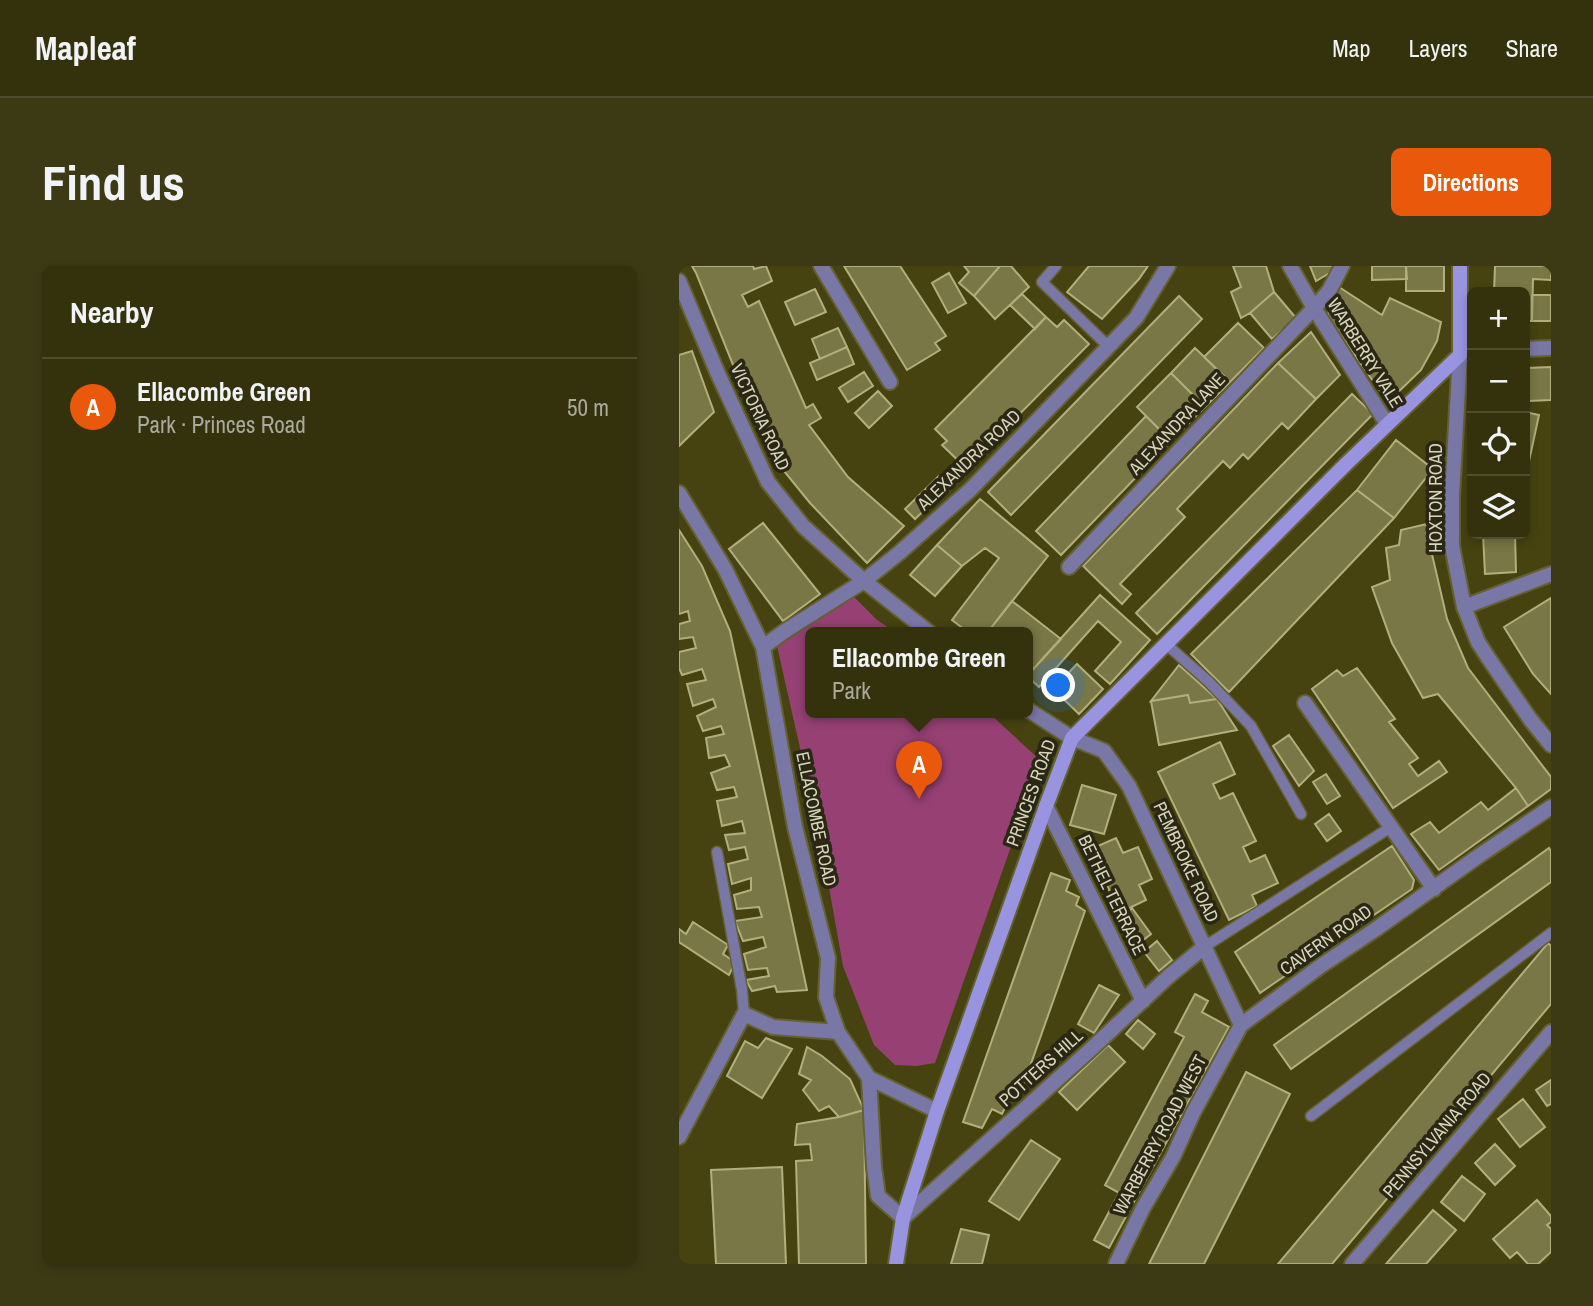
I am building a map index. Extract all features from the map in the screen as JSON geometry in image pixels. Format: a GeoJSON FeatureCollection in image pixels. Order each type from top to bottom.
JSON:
{"type":"FeatureCollection","features":[{"type":"Feature","properties":{"kind":"street"},"geometry":{"type":"LineString","coordinates":[[821,266],[890,382]]}},
{"type":"Feature","properties":{"kind":"street","name":"ALEXANDRA ROAD"},"geometry":{"type":"LineString","coordinates":[[763,647],[864,581],[970,490],[1136,318],[1168,266]]}},
{"type":"Feature","properties":{"kind":"street","name":"WARBERRY VALE"},"geometry":{"type":"LineString","coordinates":[[1290,266],[1387,425]]}},
{"type":"Feature","properties":{"kind":"street","name":"ALEXANDRA LANE"},"geometry":{"type":"LineString","coordinates":[[1069,567],[1314,308],[1329,291],[1342,266]]}},
{"type":"Feature","properties":{"kind":"street","name":"HOXTON ROAD"},"geometry":{"type":"LineString","coordinates":[[1460,266],[1466,355],[1452,497],[1452,546],[1464,607],[1478,642],[1551,745]]}},
{"type":"Feature","properties":{"kind":"street","name":"VICTORIA ROAD"},"geometry":{"type":"LineString","coordinates":[[679,281],[717,374],[768,482],[803,526],[864,581],[922,627]]}},
{"type":"Feature","properties":{"kind":"street"},"geometry":{"type":"LineString","coordinates":[[1530,349],[1551,348]]}},
{"type":"Feature","properties":{"kind":"street","name":"PRINCES ROAD"},"geometry":{"type":"LineString","coordinates":[[896,1264],[903,1218],[937,1111],[1045,806],[1072,738],[1387,425],[1466,355]]}},
{"type":"Feature","properties":{"kind":"street","name":"ELLACOMBE ROAD"},"geometry":{"type":"LineString","coordinates":[[679,493],[725,569],[763,647],[796,827],[828,958],[826,997],[838,1032],[869,1079]]}},
{"type":"Feature","properties":{"kind":"street"},"geometry":{"type":"LineString","coordinates":[[1464,607],[1551,575]]}},
{"type":"Feature","properties":{"kind":"street"},"geometry":{"type":"LineString","coordinates":[[1305,703],[1434,888]]}},
{"type":"Feature","properties":{"kind":"street"},"geometry":{"type":"LineString","coordinates":[[1033,713],[1072,738]]}},
{"type":"Feature","properties":{"kind":"street","name":"PEMBROKE ROAD"},"geometry":{"type":"LineString","coordinates":[[1072,738],[1104,751],[1129,786],[1241,1025]]}},
{"type":"Feature","properties":{"kind":"street","name":"BETHEL TERRACE"},"geometry":{"type":"LineString","coordinates":[[1045,806],[1143,1001]]}},
{"type":"Feature","properties":{"kind":"street","name":"CAVERN ROAD"},"geometry":{"type":"LineString","coordinates":[[1241,1025],[1322,964],[1551,807]]}},
{"type":"Feature","properties":{"kind":"street","name":"POTTERS HILL"},"geometry":{"type":"LineString","coordinates":[[903,1218],[1204,947]]}},
{"type":"Feature","properties":{"kind":"street"},"geometry":{"type":"LineString","coordinates":[[679,1137],[744,1014],[773,1027],[838,1032]]}},
{"type":"Feature","properties":{"kind":"street","name":"WARBERRY ROAD WEST"},"geometry":{"type":"LineString","coordinates":[[1116,1264],[1241,1025]]}},
{"type":"Feature","properties":{"kind":"street","name":"PENNSYLVANIA ROAD"},"geometry":{"type":"LineString","coordinates":[[1352,1264],[1551,1032]]}},
{"type":"Feature","properties":{"kind":"street"},"geometry":{"type":"LineString","coordinates":[[903,1218],[878,1196],[869,1079],[937,1111]]}},
{"type":"Feature","properties":{"kind":"lane"},"geometry":{"type":"LineString","coordinates":[[1056,266],[1042,282],[1108,346]]}},
{"type":"Feature","properties":{"kind":"lane"},"geometry":{"type":"LineString","coordinates":[[1166,644],[1209,682],[1251,726],[1301,814]]}},
{"type":"Feature","properties":{"kind":"lane"},"geometry":{"type":"LineString","coordinates":[[1204,947],[1391,827]]}},
{"type":"Feature","properties":{"kind":"lane"},"geometry":{"type":"LineString","coordinates":[[717,852],[744,1014]]}},
{"type":"Feature","properties":{"kind":"lane"},"geometry":{"type":"LineString","coordinates":[[1311,1116],[1551,933]]}},
{"type":"Feature","properties":{"kind":"shaded area"},"geometry":{"type":"Polygon","coordinates":[[[851,594],[887,627],[805,627],[805,718],[994,718],[1041,761],[935,1063],[895,1065],[874,1045],[843,966],[820,837],[777,646],[851,594]]]}},
{"type":"Feature","properties":{"kind":"building"},"geometry":{"type":"Polygon","coordinates":[[[692,266],[753,266],[754,269],[766,266],[772,281],[742,295],[748,307],[759,301],[806,408],[813,404],[821,418],[809,425],[848,477],[904,526],[867,563],[810,503],[775,460],[692,266]]]}},
{"type":"Feature","properties":{"kind":"building"},"geometry":{"type":"Polygon","coordinates":[[[844,266],[900,266],[946,336],[935,343],[940,350],[907,370],[844,266]]]}},
{"type":"Feature","properties":{"kind":"building"},"geometry":{"type":"Polygon","coordinates":[[[964,266],[1000,266],[974,296],[959,283],[969,272],[964,266]]]}},
{"type":"Feature","properties":{"kind":"building"},"geometry":{"type":"Polygon","coordinates":[[[1000,266],[1011,266],[1029,287],[995,319],[974,296],[1000,266]]]}},
{"type":"Feature","properties":{"kind":"building"},"geometry":{"type":"Polygon","coordinates":[[[1089,266],[1148,266],[1102,319],[1067,292],[1089,266]]]}},
{"type":"Feature","properties":{"kind":"building"},"geometry":{"type":"Polygon","coordinates":[[[1233,266],[1266,266],[1274,292],[1241,318],[1231,292],[1241,287],[1233,266]]]}},
{"type":"Feature","properties":{"kind":"building"},"geometry":{"type":"Polygon","coordinates":[[[1310,266],[1338,266],[1338,268],[1316,281],[1310,266]]]}},
{"type":"Feature","properties":{"kind":"building"},"geometry":{"type":"Polygon","coordinates":[[[1372,266],[1406,266],[1407,279],[1372,280],[1372,266]]]}},
{"type":"Feature","properties":{"kind":"building"},"geometry":{"type":"Polygon","coordinates":[[[1406,266],[1444,266],[1444,291],[1406,291],[1406,266]]]}},
{"type":"Feature","properties":{"kind":"building"},"geometry":{"type":"Polygon","coordinates":[[[1495,266],[1551,266],[1551,280],[1533,279],[1532,321],[1530,287],[1494,287],[1495,266]]]}},
{"type":"Feature","properties":{"kind":"building"},"geometry":{"type":"Polygon","coordinates":[[[949,273],[966,303],[948,313],[932,283],[949,273]]]}},
{"type":"Feature","properties":{"kind":"building"},"geometry":{"type":"Polygon","coordinates":[[[1339,287],[1382,315],[1390,298],[1441,322],[1437,341],[1421,370],[1388,402],[1327,316],[1339,287]]]}},
{"type":"Feature","properties":{"kind":"building"},"geometry":{"type":"Polygon","coordinates":[[[815,289],[826,312],[795,325],[785,302],[815,289]]]}},
{"type":"Feature","properties":{"kind":"building"},"geometry":{"type":"Polygon","coordinates":[[[1274,292],[1296,318],[1272,339],[1250,313],[1274,292]]]}},
{"type":"Feature","properties":{"kind":"building"},"geometry":{"type":"Polygon","coordinates":[[[1022,294],[1046,317],[1035,329],[1010,305],[1022,294]]]}},
{"type":"Feature","properties":{"kind":"building"},"geometry":{"type":"Polygon","coordinates":[[[1532,295],[1551,295],[1551,321],[1532,321],[1532,295]]]}},
{"type":"Feature","properties":{"kind":"building"},"geometry":{"type":"Polygon","coordinates":[[[1179,296],[1202,319],[1011,515],[988,492],[1179,296]]]}},
{"type":"Feature","properties":{"kind":"building"},"geometry":{"type":"Polygon","coordinates":[[[1046,317],[1057,327],[1064,320],[1089,344],[966,468],[942,445],[947,441],[935,429],[1046,317]]]}},
{"type":"Feature","properties":{"kind":"building"},"geometry":{"type":"Polygon","coordinates":[[[1238,323],[1264,348],[1230,382],[1204,357],[1238,323]]]}},
{"type":"Feature","properties":{"kind":"building"},"geometry":{"type":"Polygon","coordinates":[[[838,328],[847,347],[820,359],[812,339],[838,328]]]}},
{"type":"Feature","properties":{"kind":"building"},"geometry":{"type":"Polygon","coordinates":[[[1311,332],[1340,375],[1316,399],[1278,363],[1311,332]]]}},
{"type":"Feature","properties":{"kind":"building"},"geometry":{"type":"Polygon","coordinates":[[[847,347],[854,364],[817,380],[810,363],[847,347]]]}},
{"type":"Feature","properties":{"kind":"building"},"geometry":{"type":"Polygon","coordinates":[[[1195,348],[1230,382],[1205,407],[1171,373],[1195,348]]]}},
{"type":"Feature","properties":{"kind":"building"},"geometry":{"type":"Polygon","coordinates":[[[692,351],[714,412],[679,446],[679,355],[692,351]]]}},
{"type":"Feature","properties":{"kind":"building"},"geometry":{"type":"Polygon","coordinates":[[[1278,363],[1316,399],[1288,429],[1282,423],[1248,459],[1243,454],[1230,468],[1223,461],[1177,509],[1185,517],[1120,584],[1131,594],[1122,604],[1083,566],[1278,363]]]}},
{"type":"Feature","properties":{"kind":"building"},"geometry":{"type":"Polygon","coordinates":[[[1551,367],[1551,400],[1530,401],[1530,368],[1551,367]]]}},
{"type":"Feature","properties":{"kind":"building"},"geometry":{"type":"Polygon","coordinates":[[[864,372],[873,386],[848,402],[839,388],[864,372]]]}},
{"type":"Feature","properties":{"kind":"building"},"geometry":{"type":"Polygon","coordinates":[[[1171,373],[1205,407],[1171,441],[1137,407],[1171,373]]]}},
{"type":"Feature","properties":{"kind":"building"},"geometry":{"type":"Polygon","coordinates":[[[878,391],[892,406],[869,428],[855,413],[878,391]]]}},
{"type":"Feature","properties":{"kind":"building"},"geometry":{"type":"Polygon","coordinates":[[[1352,394],[1373,414],[1157,634],[1136,613],[1352,394]]]}},
{"type":"Feature","properties":{"kind":"building"},"geometry":{"type":"Polygon","coordinates":[[[1530,413],[1539,415],[1530,457],[1530,413]]]}},
{"type":"Feature","properties":{"kind":"building"},"geometry":{"type":"Polygon","coordinates":[[[1146,416],[1171,441],[1061,555],[1036,531],[1146,416]]]}},
{"type":"Feature","properties":{"kind":"building"},"geometry":{"type":"Polygon","coordinates":[[[1396,440],[1433,469],[1394,518],[1357,490],[1396,440]]]}},
{"type":"Feature","properties":{"kind":"building"},"geometry":{"type":"Polygon","coordinates":[[[939,476],[949,487],[915,519],[905,509],[939,476]]]}},
{"type":"Feature","properties":{"kind":"building"},"geometry":{"type":"Polygon","coordinates":[[[1357,490],[1394,518],[1229,692],[1191,654],[1357,490]]]}},
{"type":"Feature","properties":{"kind":"building"},"geometry":{"type":"Polygon","coordinates":[[[980,499],[1048,556],[992,627],[961,627],[952,620],[999,558],[985,548],[962,566],[937,545],[980,499]]]}},
{"type":"Feature","properties":{"kind":"building"},"geometry":{"type":"Polygon","coordinates":[[[763,523],[820,594],[783,621],[729,549],[763,523]]]}},
{"type":"Feature","properties":{"kind":"building"},"geometry":{"type":"Polygon","coordinates":[[[1431,523],[1431,550],[1447,619],[1468,668],[1551,777],[1551,789],[1528,806],[1438,694],[1423,698],[1392,643],[1372,587],[1390,580],[1386,548],[1399,545],[1401,530],[1431,523]]]}},
{"type":"Feature","properties":{"kind":"building"},"geometry":{"type":"Polygon","coordinates":[[[679,530],[702,566],[730,631],[807,990],[777,992],[775,986],[752,991],[746,980],[769,976],[767,968],[748,970],[744,954],[766,947],[763,937],[743,941],[735,921],[762,917],[759,907],[737,909],[734,895],[751,890],[751,878],[732,884],[728,864],[748,859],[745,847],[729,850],[725,835],[745,833],[742,821],[722,826],[717,801],[737,797],[734,787],[717,790],[711,773],[730,766],[725,755],[709,758],[706,738],[724,734],[721,726],[703,731],[697,716],[716,707],[713,699],[693,706],[687,684],[706,680],[702,669],[682,675],[679,668],[679,652],[696,648],[693,637],[679,639],[679,624],[690,621],[688,611],[679,614],[679,530]]]}},
{"type":"Feature","properties":{"kind":"building"},"geometry":{"type":"Polygon","coordinates":[[[1483,539],[1515,539],[1516,572],[1485,574],[1483,539]]]}},
{"type":"Feature","properties":{"kind":"building"},"geometry":{"type":"Polygon","coordinates":[[[937,545],[962,566],[935,596],[910,575],[937,545]]]}},
{"type":"Feature","properties":{"kind":"building"},"geometry":{"type":"Polygon","coordinates":[[[1100,595],[1150,640],[1110,684],[1095,671],[1121,642],[1098,621],[1039,687],[1033,682],[1033,669],[1100,595]]]}},
{"type":"Feature","properties":{"kind":"building"},"geometry":{"type":"Polygon","coordinates":[[[1551,598],[1551,694],[1533,674],[1504,627],[1551,598]]]}},
{"type":"Feature","properties":{"kind":"building"},"geometry":{"type":"Polygon","coordinates":[[[1012,601],[1061,639],[1033,669],[1033,627],[992,627],[1012,601]]]}},
{"type":"Feature","properties":{"kind":"building"},"geometry":{"type":"Polygon","coordinates":[[[1077,664],[1103,689],[1079,714],[1053,689],[1077,664]]]}},
{"type":"Feature","properties":{"kind":"building"},"geometry":{"type":"Polygon","coordinates":[[[1179,665],[1217,699],[1190,703],[1188,695],[1151,701],[1179,665]]]}},
{"type":"Feature","properties":{"kind":"building"},"geometry":{"type":"Polygon","coordinates":[[[1357,668],[1395,719],[1389,722],[1418,758],[1409,764],[1418,776],[1439,761],[1447,772],[1393,808],[1312,689],[1337,670],[1343,676],[1357,668]]]}},
{"type":"Feature","properties":{"kind":"building"},"geometry":{"type":"Polygon","coordinates":[[[1188,695],[1190,703],[1217,699],[1237,730],[1159,745],[1151,701],[1188,695]]]}},
{"type":"Feature","properties":{"kind":"building"},"geometry":{"type":"Polygon","coordinates":[[[1289,735],[1314,771],[1299,786],[1273,746],[1289,735]]]}},
{"type":"Feature","properties":{"kind":"building"},"geometry":{"type":"Polygon","coordinates":[[[1220,742],[1235,774],[1213,784],[1220,799],[1233,793],[1256,841],[1243,847],[1250,862],[1265,855],[1278,883],[1252,895],[1257,906],[1229,920],[1158,772],[1220,742]]]}},
{"type":"Feature","properties":{"kind":"building"},"geometry":{"type":"Polygon","coordinates":[[[1326,774],[1340,796],[1327,804],[1313,782],[1326,774]]]}},
{"type":"Feature","properties":{"kind":"building"},"geometry":{"type":"Polygon","coordinates":[[[1082,785],[1116,795],[1104,834],[1070,825],[1082,785]]]}},
{"type":"Feature","properties":{"kind":"building"},"geometry":{"type":"Polygon","coordinates":[[[1516,788],[1528,806],[1439,870],[1411,834],[1430,822],[1439,833],[1481,802],[1488,810],[1516,788]]]}},
{"type":"Feature","properties":{"kind":"building"},"geometry":{"type":"Polygon","coordinates":[[[1329,814],[1341,831],[1327,841],[1315,824],[1329,814]]]}},
{"type":"Feature","properties":{"kind":"building"},"geometry":{"type":"Polygon","coordinates":[[[1116,838],[1123,853],[1138,847],[1152,879],[1139,885],[1146,900],[1119,913],[1091,849],[1116,838]]]}},
{"type":"Feature","properties":{"kind":"building"},"geometry":{"type":"Polygon","coordinates":[[[1392,846],[1414,880],[1412,889],[1260,993],[1235,952],[1392,846]]]}},
{"type":"Feature","properties":{"kind":"building"},"geometry":{"type":"Polygon","coordinates":[[[1549,848],[1551,882],[1291,1069],[1274,1045],[1549,848]]]}},
{"type":"Feature","properties":{"kind":"building"},"geometry":{"type":"Polygon","coordinates":[[[1051,873],[1070,880],[1066,891],[1079,897],[1076,905],[1085,911],[1021,1092],[1013,1091],[1002,1114],[992,1109],[982,1128],[963,1122],[1051,873]]]}},
{"type":"Feature","properties":{"kind":"building"},"geometry":{"type":"Polygon","coordinates":[[[1132,908],[1151,934],[1137,945],[1117,919],[1132,908]]]}},
{"type":"Feature","properties":{"kind":"building"},"geometry":{"type":"Polygon","coordinates":[[[693,922],[728,945],[723,954],[735,962],[729,975],[679,942],[679,929],[686,934],[693,922]]]}},
{"type":"Feature","properties":{"kind":"building"},"geometry":{"type":"Polygon","coordinates":[[[1157,941],[1172,960],[1159,971],[1144,952],[1157,941]]]}},
{"type":"Feature","properties":{"kind":"building"},"geometry":{"type":"Polygon","coordinates":[[[1548,943],[1551,946],[1551,1004],[1332,1264],[1278,1264],[1548,943]]]}},
{"type":"Feature","properties":{"kind":"building"},"geometry":{"type":"Polygon","coordinates":[[[1099,985],[1119,995],[1094,1033],[1078,1024],[1099,985]]]}},
{"type":"Feature","properties":{"kind":"building"},"geometry":{"type":"Polygon","coordinates":[[[1195,994],[1208,1001],[1202,1012],[1229,1027],[1109,1248],[1094,1240],[1119,1193],[1105,1185],[1184,1037],[1175,1032],[1195,994]]]}},
{"type":"Feature","properties":{"kind":"building"},"geometry":{"type":"Polygon","coordinates":[[[1138,1020],[1155,1034],[1143,1049],[1126,1034],[1138,1020]]]}},
{"type":"Feature","properties":{"kind":"building"},"geometry":{"type":"Polygon","coordinates":[[[766,1038],[792,1049],[762,1098],[727,1076],[745,1041],[758,1048],[766,1038]]]}},
{"type":"Feature","properties":{"kind":"building"},"geometry":{"type":"Polygon","coordinates":[[[1108,1045],[1125,1062],[1077,1110],[1059,1092],[1108,1045]]]}},
{"type":"Feature","properties":{"kind":"building"},"geometry":{"type":"Polygon","coordinates":[[[807,1047],[850,1079],[864,1110],[839,1117],[829,1106],[819,1111],[803,1090],[811,1080],[799,1074],[807,1047]]]}},
{"type":"Feature","properties":{"kind":"building"},"geometry":{"type":"Polygon","coordinates":[[[1246,1072],[1290,1094],[1204,1264],[1149,1264],[1246,1072]]]}},
{"type":"Feature","properties":{"kind":"building"},"geometry":{"type":"Polygon","coordinates":[[[1551,1080],[1551,1104],[1547,1106],[1536,1090],[1551,1080]]]}},
{"type":"Feature","properties":{"kind":"building"},"geometry":{"type":"Polygon","coordinates":[[[1523,1099],[1545,1127],[1520,1147],[1498,1119],[1523,1099]]]}},
{"type":"Feature","properties":{"kind":"building"},"geometry":{"type":"Polygon","coordinates":[[[864,1110],[866,1264],[799,1264],[796,1161],[812,1160],[810,1144],[795,1145],[797,1124],[864,1110]]]}},
{"type":"Feature","properties":{"kind":"building"},"geometry":{"type":"Polygon","coordinates":[[[1031,1140],[1060,1159],[1019,1220],[989,1201],[1031,1140]]]}},
{"type":"Feature","properties":{"kind":"building"},"geometry":{"type":"Polygon","coordinates":[[[1495,1144],[1515,1166],[1495,1185],[1475,1163],[1495,1144]]]}},
{"type":"Feature","properties":{"kind":"building"},"geometry":{"type":"Polygon","coordinates":[[[782,1167],[786,1264],[716,1264],[711,1170],[782,1167]]]}},
{"type":"Feature","properties":{"kind":"building"},"geometry":{"type":"Polygon","coordinates":[[[1462,1176],[1485,1194],[1464,1221],[1441,1202],[1462,1176]]]}},
{"type":"Feature","properties":{"kind":"building"},"geometry":{"type":"Polygon","coordinates":[[[1537,1200],[1551,1216],[1551,1222],[1547,1225],[1551,1229],[1551,1252],[1538,1264],[1528,1264],[1517,1252],[1510,1258],[1493,1239],[1537,1200]]]}},
{"type":"Feature","properties":{"kind":"building"},"geometry":{"type":"Polygon","coordinates":[[[1433,1210],[1456,1230],[1426,1264],[1386,1264],[1433,1210]]]}},
{"type":"Feature","properties":{"kind":"building"},"geometry":{"type":"Polygon","coordinates":[[[961,1229],[989,1235],[982,1264],[951,1264],[961,1229]]]}},
{"type":"Feature","properties":{"kind":"place","name":"Ellacombe Green"},"geometry":{"type":"Point","coordinates":[919,799]}}]}
